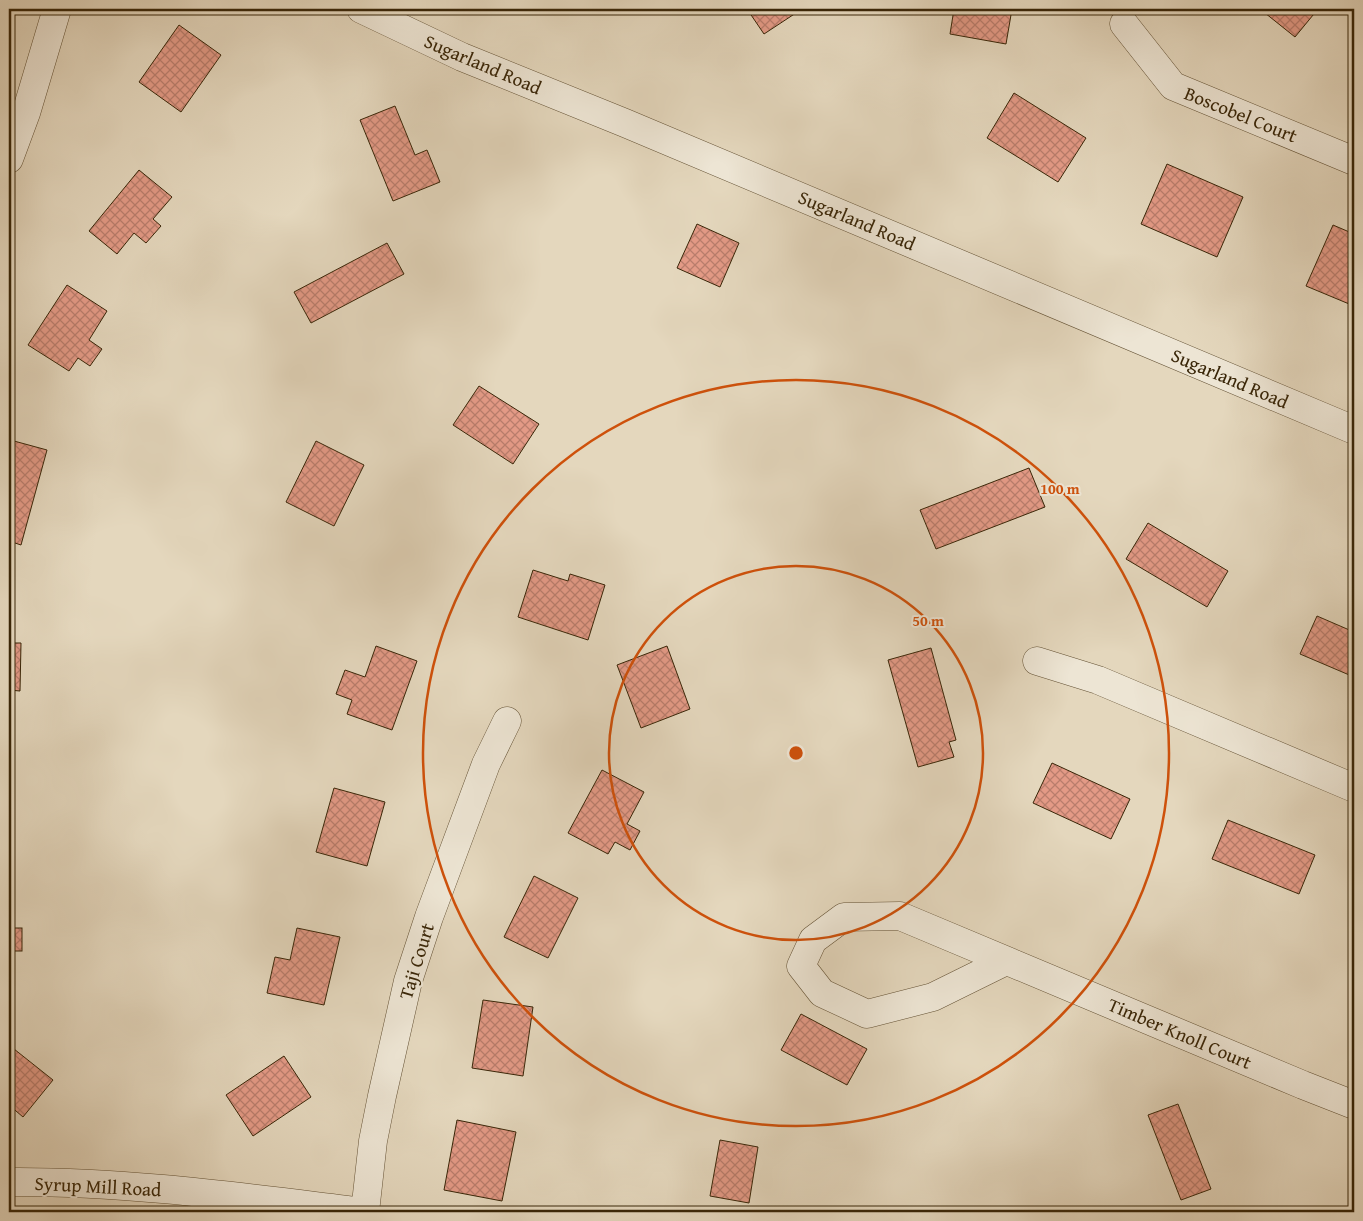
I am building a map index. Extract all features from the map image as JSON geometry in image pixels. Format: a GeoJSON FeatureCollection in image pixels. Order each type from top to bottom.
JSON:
{"type":"FeatureCollection","features":[{"type":"Feature","properties":{"kind":"street"},"geometry":{"type":"LineString","coordinates":[[9,159],[26,113],[57,9]]}},
{"type":"Feature","properties":{"kind":"street","name":"Sugarland Road"},"geometry":{"type":"LineString","coordinates":[[360,9],[462,57],[640,129],[1354,430]]}},
{"type":"Feature","properties":{"kind":"street","name":"Boscobel Court"},"geometry":{"type":"LineString","coordinates":[[1124,24],[1173,86],[1354,161]]}},
{"type":"Feature","properties":{"kind":"street"},"geometry":{"type":"LineString","coordinates":[[1037,661],[1098,680],[1354,788]]}},
{"type":"Feature","properties":{"kind":"street","name":"Taji Court"},"geometry":{"type":"LineString","coordinates":[[365,1212],[373,1140],[408,981],[429,917],[486,764],[507,721]]}},
{"type":"Feature","properties":{"kind":"street","name":"Timber Knoll Court"},"geometry":{"type":"LineString","coordinates":[[1006,961],[933,997],[867,1014],[822,993],[801,966],[813,940],[844,918],[900,916],[1354,1105]]}},
{"type":"Feature","properties":{"kind":"street","name":"Syrup Mill Road"},"geometry":{"type":"LineString","coordinates":[[9,1182],[118,1185],[365,1212]]}},
{"type":"Feature","properties":{"kind":"building"},"geometry":{"type":"Polygon","coordinates":[[[747,9],[802,9],[764,34],[747,9]]]}},
{"type":"Feature","properties":{"kind":"building"},"geometry":{"type":"Polygon","coordinates":[[[954,9],[1012,9],[1006,44],[950,34],[954,9]]]}},
{"type":"Feature","properties":{"kind":"building"},"geometry":{"type":"Polygon","coordinates":[[[1260,9],[1318,9],[1295,37],[1260,9]]]}},
{"type":"Feature","properties":{"kind":"building"},"geometry":{"type":"Polygon","coordinates":[[[179,25],[221,55],[181,112],[139,82],[179,25]]]}},
{"type":"Feature","properties":{"kind":"building"},"geometry":{"type":"Polygon","coordinates":[[[1014,93],[1086,138],[1058,182],[987,138],[1014,93]]]}},
{"type":"Feature","properties":{"kind":"building"},"geometry":{"type":"Polygon","coordinates":[[[395,106],[415,155],[427,150],[440,182],[393,201],[360,120],[395,106]]]}},
{"type":"Feature","properties":{"kind":"building"},"geometry":{"type":"Polygon","coordinates":[[[1167,164],[1243,197],[1217,257],[1141,224],[1167,164]]]}},
{"type":"Feature","properties":{"kind":"building"},"geometry":{"type":"Polygon","coordinates":[[[139,170],[172,197],[153,219],[161,226],[146,243],[134,233],[117,254],[89,231],[139,170]]]}},
{"type":"Feature","properties":{"kind":"building"},"geometry":{"type":"Polygon","coordinates":[[[697,224],[739,243],[720,287],[677,268],[697,224]]]}},
{"type":"Feature","properties":{"kind":"building"},"geometry":{"type":"Polygon","coordinates":[[[1333,225],[1354,234],[1354,306],[1306,286],[1333,225]]]}},
{"type":"Feature","properties":{"kind":"building"},"geometry":{"type":"Polygon","coordinates":[[[387,243],[404,274],[311,323],[294,292],[387,243]]]}},
{"type":"Feature","properties":{"kind":"building"},"geometry":{"type":"Polygon","coordinates":[[[67,285],[107,311],[89,340],[102,349],[90,366],[78,358],[69,371],[28,345],[67,285]]]}},
{"type":"Feature","properties":{"kind":"building"},"geometry":{"type":"Polygon","coordinates":[[[479,386],[539,424],[513,464],[453,425],[479,386]]]}},
{"type":"Feature","properties":{"kind":"building"},"geometry":{"type":"Polygon","coordinates":[[[14,441],[47,450],[21,545],[9,541],[9,459],[14,441]]]}},
{"type":"Feature","properties":{"kind":"building"},"geometry":{"type":"Polygon","coordinates":[[[316,441],[364,465],[334,526],[286,502],[316,441]]]}},
{"type":"Feature","properties":{"kind":"building"},"geometry":{"type":"Polygon","coordinates":[[[1029,468],[1045,507],[936,549],[920,510],[1029,468]]]}},
{"type":"Feature","properties":{"kind":"building"},"geometry":{"type":"Polygon","coordinates":[[[1148,523],[1228,571],[1207,607],[1126,559],[1148,523]]]}},
{"type":"Feature","properties":{"kind":"building"},"geometry":{"type":"Polygon","coordinates":[[[533,570],[568,581],[570,574],[605,585],[588,640],[518,617],[533,570]]]}},
{"type":"Feature","properties":{"kind":"building"},"geometry":{"type":"Polygon","coordinates":[[[1317,616],[1354,632],[1354,677],[1300,654],[1317,616]]]}},
{"type":"Feature","properties":{"kind":"building"},"geometry":{"type":"Polygon","coordinates":[[[9,643],[21,643],[20,691],[9,690],[9,643]]]}},
{"type":"Feature","properties":{"kind":"building"},"geometry":{"type":"Polygon","coordinates":[[[376,646],[417,661],[392,730],[347,714],[352,700],[336,694],[345,670],[365,677],[376,646]]]}},
{"type":"Feature","properties":{"kind":"building"},"geometry":{"type":"Polygon","coordinates":[[[667,646],[690,709],[641,728],[617,665],[667,646]]]}},
{"type":"Feature","properties":{"kind":"building"},"geometry":{"type":"Polygon","coordinates":[[[931,648],[956,740],[949,742],[954,757],[918,767],[888,660],[931,648]]]}},
{"type":"Feature","properties":{"kind":"building"},"geometry":{"type":"Polygon","coordinates":[[[9,760],[13,760],[14,817],[9,817],[9,760]]]}},
{"type":"Feature","properties":{"kind":"building"},"geometry":{"type":"Polygon","coordinates":[[[1052,763],[1130,799],[1111,839],[1033,803],[1052,763]]]}},
{"type":"Feature","properties":{"kind":"building"},"geometry":{"type":"Polygon","coordinates":[[[602,770],[644,792],[627,824],[640,831],[630,850],[615,842],[608,854],[568,833],[602,770]]]}},
{"type":"Feature","properties":{"kind":"building"},"geometry":{"type":"Polygon","coordinates":[[[334,788],[385,802],[367,866],[316,852],[334,788]]]}},
{"type":"Feature","properties":{"kind":"building"},"geometry":{"type":"Polygon","coordinates":[[[1228,820],[1315,855],[1299,894],[1212,859],[1228,820]]]}},
{"type":"Feature","properties":{"kind":"building"},"geometry":{"type":"Polygon","coordinates":[[[534,876],[578,898],[548,958],[504,937],[534,876]]]}},
{"type":"Feature","properties":{"kind":"building"},"geometry":{"type":"Polygon","coordinates":[[[9,928],[22,928],[22,951],[9,951],[9,928]]]}},
{"type":"Feature","properties":{"kind":"building"},"geometry":{"type":"Polygon","coordinates":[[[297,928],[340,937],[324,1005],[267,993],[275,957],[290,960],[297,928]]]}},
{"type":"Feature","properties":{"kind":"building"},"geometry":{"type":"Polygon","coordinates":[[[483,1000],[533,1007],[523,1076],[472,1068],[483,1000]]]}},
{"type":"Feature","properties":{"kind":"building"},"geometry":{"type":"Polygon","coordinates":[[[801,1014],[867,1049],[847,1085],[781,1050],[801,1014]]]}},
{"type":"Feature","properties":{"kind":"building"},"geometry":{"type":"Polygon","coordinates":[[[9,1045],[53,1080],[23,1117],[9,1105],[9,1045]]]}},
{"type":"Feature","properties":{"kind":"building"},"geometry":{"type":"Polygon","coordinates":[[[284,1056],[311,1097],[253,1136],[226,1095],[284,1056]]]}},
{"type":"Feature","properties":{"kind":"building"},"geometry":{"type":"Polygon","coordinates":[[[1178,1104],[1211,1189],[1181,1200],[1148,1115],[1178,1104]]]}},
{"type":"Feature","properties":{"kind":"building"},"geometry":{"type":"Polygon","coordinates":[[[457,1120],[516,1132],[502,1201],[444,1190],[457,1120]]]}},
{"type":"Feature","properties":{"kind":"building"},"geometry":{"type":"Polygon","coordinates":[[[720,1140],[758,1147],[749,1203],[710,1196],[720,1140]]]}}]}
